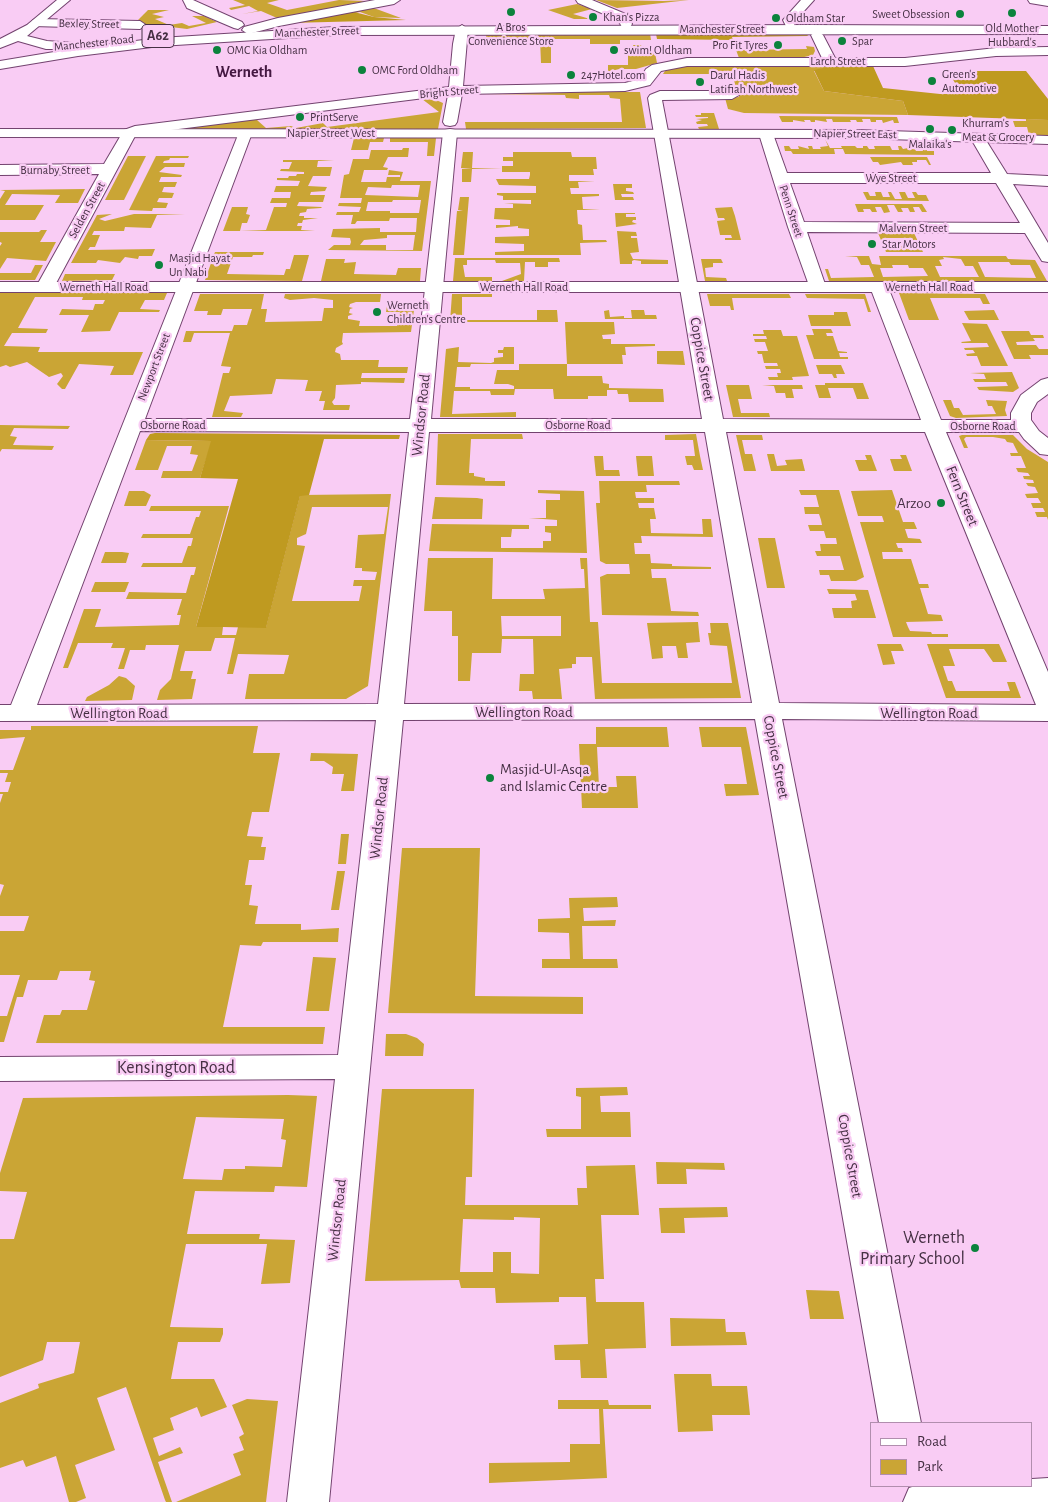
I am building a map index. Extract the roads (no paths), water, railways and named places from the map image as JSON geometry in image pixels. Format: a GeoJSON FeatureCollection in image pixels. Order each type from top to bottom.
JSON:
{"type":"FeatureCollection","features":[{"type":"Feature","properties":{"kind":"main road"},"geometry":{"type":"LineString","coordinates":[[1,56],[64,0]]}},
{"type":"Feature","properties":{"kind":"main road"},"geometry":{"type":"LineString","coordinates":[[191,0],[191,5],[244,30],[370,3],[394,0]]}},
{"type":"Feature","properties":{"kind":"main road"},"geometry":{"type":"LineString","coordinates":[[582,0],[624,18],[626,24]]}},
{"type":"Feature","properties":{"kind":"main road"},"geometry":{"type":"LineString","coordinates":[[790,23],[789,20],[808,0]]}},
{"type":"Feature","properties":{"kind":"main road"},"geometry":{"type":"LineString","coordinates":[[1034,0],[1048,2]]}},
{"type":"Feature","properties":{"kind":"main road","name":"Bexley Street"},"geometry":{"type":"LineString","coordinates":[[37,23],[140,25]]}},
{"type":"Feature","properties":{"kind":"main road","name":"Manchester Street"},"geometry":{"type":"LineString","coordinates":[[244,30],[393,25],[1000,23],[1019,26],[1048,24]]}},
{"type":"Feature","properties":{"kind":"main road","name":"Windsor Road"},"geometry":{"type":"LineString","coordinates":[[308,1502],[450,128],[462,29]]}},
{"type":"Feature","properties":{"kind":"main road","name":"Manchester Street"},"geometry":{"type":"LineString","coordinates":[[244,30],[1048,30]]}},
{"type":"Feature","properties":{"kind":"main road","name":"Manchester Road"},"geometry":{"type":"LineString","coordinates":[[1,56],[160,42],[244,30]]}},
{"type":"Feature","properties":{"kind":"main road"},"geometry":{"type":"LineString","coordinates":[[816,35],[830,61]]}},
{"type":"Feature","properties":{"kind":"main road"},"geometry":{"type":"LineString","coordinates":[[19,38],[73,49]]}},
{"type":"Feature","properties":{"kind":"main road","name":"Larch Street"},"geometry":{"type":"LineString","coordinates":[[636,85],[648,79],[653,70],[674,63],[905,62],[996,52],[1048,51]]}},
{"type":"Feature","properties":{"kind":"main road"},"geometry":{"type":"LineString","coordinates":[[930,60],[945,73]]}},
{"type":"Feature","properties":{"kind":"main road","name":"Bright Street"},"geometry":{"type":"LineString","coordinates":[[130,133],[142,129],[262,113],[456,90],[611,88],[636,85]]}},
{"type":"Feature","properties":{"kind":"main road","name":"Coppice Street"},"geometry":{"type":"LineString","coordinates":[[732,95],[660,95],[655,98],[714,426],[900,1422]]}},
{"type":"Feature","properties":{"kind":"main road"},"geometry":{"type":"LineString","coordinates":[[262,113],[276,126]]}},
{"type":"Feature","properties":{"kind":"main road","name":"Napier Street West"},"geometry":{"type":"LineString","coordinates":[[0,134],[245,133],[450,128],[661,133]]}},
{"type":"Feature","properties":{"kind":"main road","name":"Selden Street"},"geometry":{"type":"LineString","coordinates":[[45,287],[130,133]]}},
{"type":"Feature","properties":{"kind":"main road","name":"Newport Street"},"geometry":{"type":"LineString","coordinates":[[10,713],[133,425],[160,348],[245,133]]}},
{"type":"Feature","properties":{"kind":"main road","name":"Napier Street East"},"geometry":{"type":"LineString","coordinates":[[661,133],[977,137],[1048,140]]}},
{"type":"Feature","properties":{"kind":"main road","name":"Penn Street"},"geometry":{"type":"LineString","coordinates":[[766,134],[817,287]]}},
{"type":"Feature","properties":{"kind":"main road"},"geometry":{"type":"LineString","coordinates":[[977,137],[1048,257]]}},
{"type":"Feature","properties":{"kind":"main road","name":"Burnaby Street"},"geometry":{"type":"LineString","coordinates":[[0,170],[110,169]]}},
{"type":"Feature","properties":{"kind":"main road","name":"Wye Street"},"geometry":{"type":"LineString","coordinates":[[780,178],[1048,181]]}},
{"type":"Feature","properties":{"kind":"main road","name":"Malvern Street"},"geometry":{"type":"LineString","coordinates":[[796,227],[1030,228]]}},
{"type":"Feature","properties":{"kind":"main road","name":"Werneth Hall Road"},"geometry":{"type":"LineString","coordinates":[[0,287],[1048,287]]}},
{"type":"Feature","properties":{"kind":"main road","name":"Fern Street"},"geometry":{"type":"LineString","coordinates":[[879,287],[958,488],[1048,703]]}},
{"type":"Feature","properties":{"kind":"main road"},"geometry":{"type":"LineString","coordinates":[[1048,384],[1028,399],[1021,420],[1024,426],[1048,449]]}},
{"type":"Feature","properties":{"kind":"main road","name":"Osborne Road"},"geometry":{"type":"LineString","coordinates":[[133,425],[1024,426]]}},
{"type":"Feature","properties":{"kind":"main road","name":"Wellington Road"},"geometry":{"type":"LineString","coordinates":[[10,713],[1048,713]]}},
{"type":"Feature","properties":{"kind":"main road","name":"Kensington Road"},"geometry":{"type":"LineString","coordinates":[[0,1069],[353,1067]]}},
{"type":"Feature","properties":{"kind":"main road"},"geometry":{"type":"LineString","coordinates":[[912,1487],[915,1502]]}},
{"type":"Feature","properties":{"kind":"main road"},"geometry":{"type":"LineString","coordinates":[[924,1502],[1048,1498]]}},
{"type":"Feature","properties":{"kind":"place","name":"A Bros Convenience Store"},"geometry":{"type":"Point","coordinates":[511,12]}},
{"type":"Feature","properties":{"kind":"place","name":"Old Mother Hubbard's"},"geometry":{"type":"Point","coordinates":[1012,13]}},
{"type":"Feature","properties":{"kind":"place","name":"Sweet Obsession"},"geometry":{"type":"Point","coordinates":[960,14]}},
{"type":"Feature","properties":{"kind":"place","name":"Khan's Pizza"},"geometry":{"type":"Point","coordinates":[593,17]}},
{"type":"Feature","properties":{"kind":"place","name":"Oldham Star"},"geometry":{"type":"Point","coordinates":[776,18]}},
{"type":"Feature","properties":{"kind":"place","name":"Spar"},"geometry":{"type":"Point","coordinates":[842,41]}},
{"type":"Feature","properties":{"kind":"place","name":"Pro Fit Tyres"},"geometry":{"type":"Point","coordinates":[778,45]}},
{"type":"Feature","properties":{"kind":"place","name":"OMC Kia Oldham"},"geometry":{"type":"Point","coordinates":[217,50]}},
{"type":"Feature","properties":{"kind":"place","name":"swim! Oldham"},"geometry":{"type":"Point","coordinates":[614,50]}},
{"type":"Feature","properties":{"kind":"place","name":"OMC Ford Oldham"},"geometry":{"type":"Point","coordinates":[362,70]}},
{"type":"Feature","properties":{"kind":"place","name":"247Hotel.com"},"geometry":{"type":"Point","coordinates":[571,75]}},
{"type":"Feature","properties":{"kind":"place","name":"Green's Automotive"},"geometry":{"type":"Point","coordinates":[932,81]}},
{"type":"Feature","properties":{"kind":"place","name":"Darul Hadis Latifiah Northwest"},"geometry":{"type":"Point","coordinates":[700,82]}},
{"type":"Feature","properties":{"kind":"place","name":"PrintServe"},"geometry":{"type":"Point","coordinates":[300,117]}},
{"type":"Feature","properties":{"kind":"place","name":"Malaika's"},"geometry":{"type":"Point","coordinates":[930,129]}},
{"type":"Feature","properties":{"kind":"place","name":"Khurram's Meat & Grocery"},"geometry":{"type":"Point","coordinates":[952,130]}},
{"type":"Feature","properties":{"kind":"place","name":"Star Motors"},"geometry":{"type":"Point","coordinates":[872,244]}},
{"type":"Feature","properties":{"kind":"place","name":"Masjid Hayat Un Nabi"},"geometry":{"type":"Point","coordinates":[159,265]}},
{"type":"Feature","properties":{"kind":"place","name":"Werneth Children’s Centre"},"geometry":{"type":"Point","coordinates":[377,312]}},
{"type":"Feature","properties":{"kind":"place","name":"Arzoo"},"geometry":{"type":"Point","coordinates":[941,503]}},
{"type":"Feature","properties":{"kind":"place","name":"Masjid-Ul-Asqa and Islamic Centre"},"geometry":{"type":"Point","coordinates":[490,778]}},
{"type":"Feature","properties":{"kind":"place","name":"Werneth Primary School"},"geometry":{"type":"Point","coordinates":[975,1248]}},
{"type":"Feature","properties":{"kind":"district","name":"Werneth"},"geometry":{"type":"Point","coordinates":[244,72]}}]}
